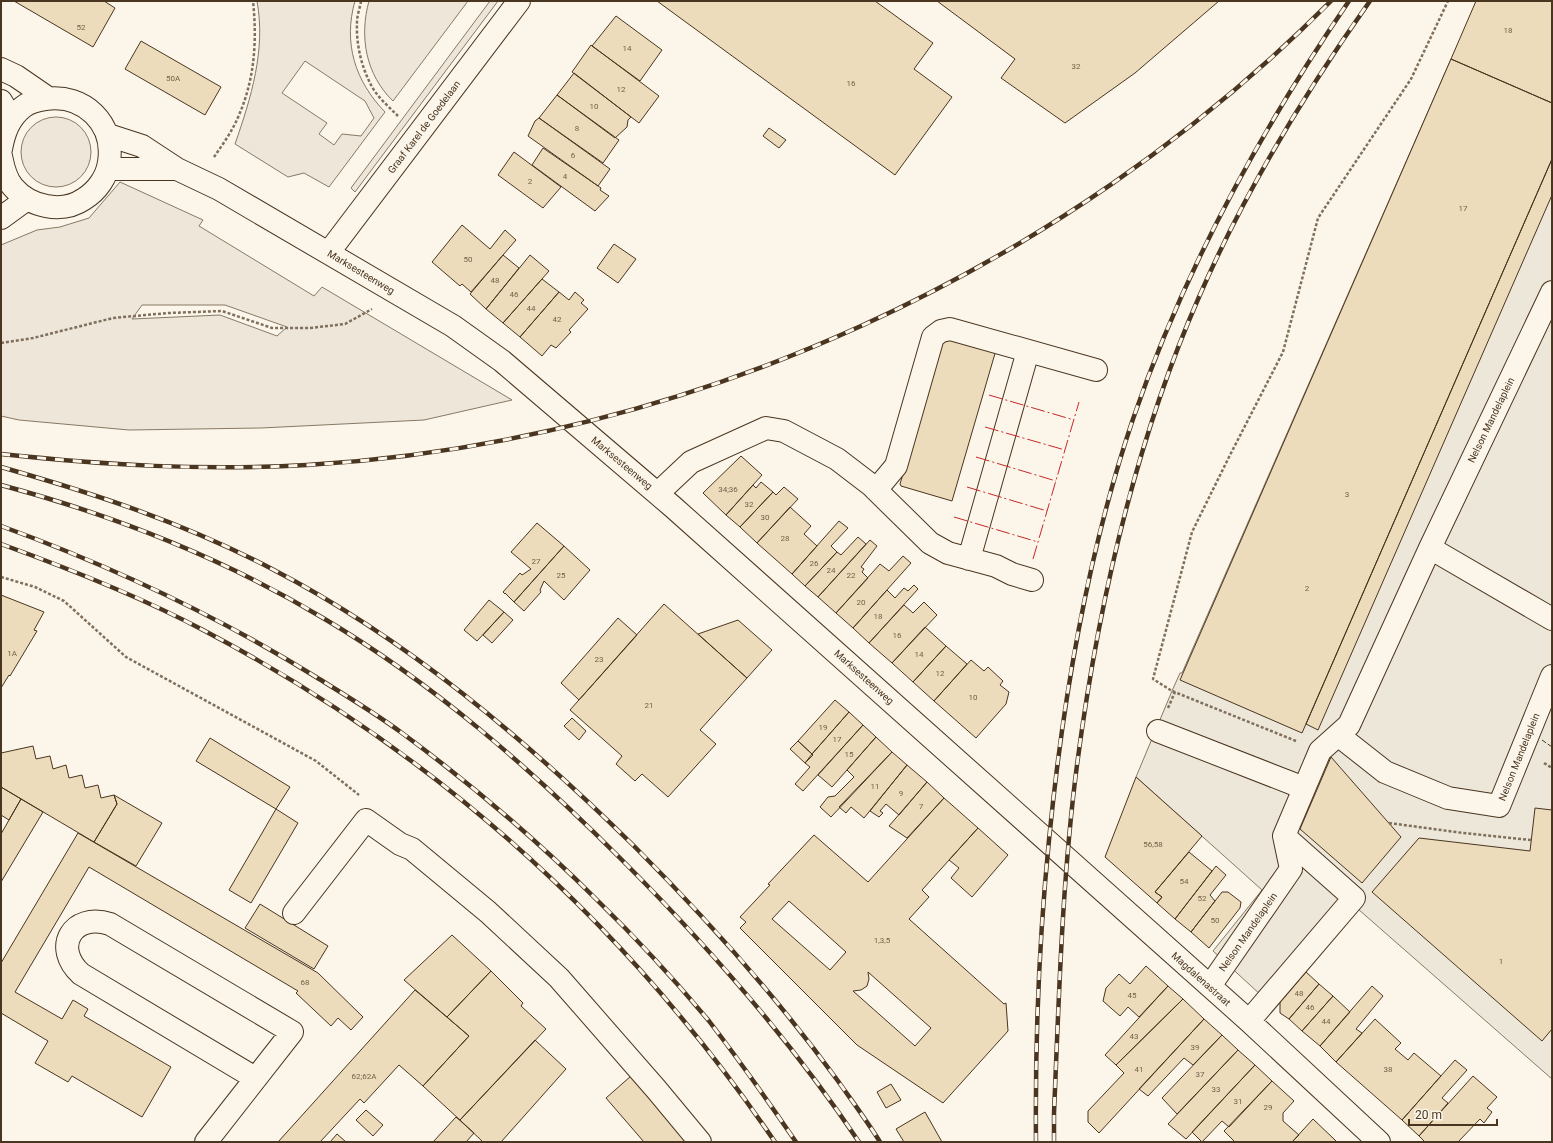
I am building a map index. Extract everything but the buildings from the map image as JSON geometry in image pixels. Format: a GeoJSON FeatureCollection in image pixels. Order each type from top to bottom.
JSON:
{"type":"FeatureCollection","features":[{"type":"Feature","properties":{"kind":"street","name":"Graaf Karel de Goedelaan"},"geometry":{"type":"LineString","coordinates":[[329,252],[519,1]]}},
{"type":"Feature","properties":{"kind":"street"},"geometry":{"type":"LineString","coordinates":[[1,69],[16,76],[48,98]]}},
{"type":"Feature","properties":{"kind":"street"},"geometry":{"type":"LineString","coordinates":[[1,149],[6,110],[24,106],[40,100],[57,97],[73,100],[88,108],[100,120],[108,135],[110,152],[108,169],[99,186],[84,200],[66,206],[46,207],[27,200],[12,186],[4,170],[1,156]]}},
{"type":"Feature","properties":{"kind":"street","name":"Marksesteenweg"},"geometry":{"type":"LineString","coordinates":[[108,135],[142,146],[177,169],[199,179],[329,252],[453,326],[502,361],[658,494],[1022,818]]}},
{"type":"Feature","properties":{"kind":"street","name":"Marksesteenweg"},"geometry":{"type":"LineString","coordinates":[[108,169],[177,169]]}},
{"type":"Feature","properties":{"kind":"street"},"geometry":{"type":"LineString","coordinates":[[1,218],[27,200]]}},
{"type":"Feature","properties":{"kind":"street","name":"Nelson Mandelaplein"},"geometry":{"type":"LineString","coordinates":[[1210,986],[1291,869],[1284,836],[1320,750],[1349,725],[1430,548],[1552,292]]}},
{"type":"Feature","properties":{"kind":"street"},"geometry":{"type":"LineString","coordinates":[[876,490],[896,466],[933,337],[941,331],[950,329],[1096,370]]}},
{"type":"Feature","properties":{"kind":"street"},"geometry":{"type":"LineString","coordinates":[[969,559],[1028,350]]}},
{"type":"Feature","properties":{"kind":"street"},"geometry":{"type":"LineString","coordinates":[[658,494],[691,462],[766,428],[784,431],[837,459],[876,490],[930,543],[948,553],[996,566],[1012,574],[1032,580]]}},
{"type":"Feature","properties":{"kind":"street"},"geometry":{"type":"LineString","coordinates":[[1430,548],[1552,619]]}},
{"type":"Feature","properties":{"kind":"street","name":"Nelson Mandelaplein"},"geometry":{"type":"LineString","coordinates":[[1338,735],[1385,772],[1448,798],[1499,806],[1552,676]]}},
{"type":"Feature","properties":{"kind":"street"},"geometry":{"type":"LineString","coordinates":[[1158,731],[1304,788]]}},
{"type":"Feature","properties":{"kind":"street","name":"Magdalenastraat"},"geometry":{"type":"LineString","coordinates":[[1022,818],[1249,1021],[1379,1142]]}},
{"type":"Feature","properties":{"kind":"street"},"geometry":{"type":"LineString","coordinates":[[294,913],[366,820],[400,844],[412,849],[488,912],[560,978],[656,1088],[700,1142]]}},
{"type":"Feature","properties":{"kind":"street"},"geometry":{"type":"LineString","coordinates":[[1249,1021],[1354,898],[1284,836]]}},
{"type":"Feature","properties":{"kind":"street"},"geometry":{"type":"LineString","coordinates":[[206,1142],[292,1032],[110,924],[99,920],[78,925],[71,934],[67,944],[68,955],[73,966],[81,974],[255,1078]]}},
{"type":"Feature","properties":{"kind":"path"},"geometry":{"type":"LineString","coordinates":[[199,179],[239,117],[247,93],[255,49],[253,1]]}},
{"type":"Feature","properties":{"kind":"path"},"geometry":{"type":"LineString","coordinates":[[361,1],[357,21],[358,41],[362,62],[370,84],[386,104],[417,134]]}},
{"type":"Feature","properties":{"kind":"path"},"geometry":{"type":"LineString","coordinates":[[1320,750],[1172,691],[1153,679],[1192,532],[1283,352],[1318,218],[1411,79],[1448,1]]}},
{"type":"Feature","properties":{"kind":"path"},"geometry":{"type":"LineString","coordinates":[[1,343],[34,338],[113,318],[168,313],[222,311],[272,328],[310,328],[345,324],[372,310],[387,287]]}},
{"type":"Feature","properties":{"kind":"path"},"geometry":{"type":"LineString","coordinates":[[1389,823],[1531,840]]}},
{"type":"Feature","properties":{"kind":"shaded area"},"geometry":{"type":"Polygon","coordinates":[[[257,1],[355,1],[350,32],[354,61],[366,87],[385,112],[329,187],[304,173],[288,177],[235,144],[255,74],[260,38],[257,1]],[[305,61],[282,93],[327,123],[319,134],[334,145],[342,134],[361,136],[374,118],[365,101],[305,61]]]}},
{"type":"Feature","properties":{"kind":"shaded area"},"geometry":{"type":"Polygon","coordinates":[[[369,1],[468,1],[393,101],[376,79],[367,55],[365,28],[369,1]]]}},
{"type":"Feature","properties":{"kind":"shaded area"},"geometry":{"type":"Polygon","coordinates":[[[490,1],[498,1],[355,192],[351,188],[490,1]]]}},
{"type":"Feature","properties":{"kind":"shaded area"},"geometry":{"type":"Polygon","coordinates":[[[1552,1],[1552,1079],[1358,909],[1275,1008],[1213,951],[1262,890],[1136,777],[1172,691],[1180,673],[1182,673],[1451,59],[1552,1]]]}},
{"type":"Feature","properties":{"kind":"shaded area"},"geometry":{"type":"Polygon","coordinates":[[[56,117],[69,120],[81,127],[88,139],[91,152],[88,165],[81,177],[69,184],[56,187],[43,184],[31,177],[24,165],[21,152],[24,139],[31,127],[43,120],[56,117]]]}},
{"type":"Feature","properties":{"kind":"shaded area"},"geometry":{"type":"Polygon","coordinates":[[[120,182],[203,220],[199,226],[314,296],[322,287],[512,400],[424,420],[261,428],[129,430],[19,420],[1,416],[1,245],[37,230],[60,227],[89,218],[120,182]],[[142,305],[132,319],[220,315],[277,336],[287,327],[225,305],[142,305]]]}},
{"type":"Feature","properties":{"kind":"railway"},"geometry":{"type":"LineString","coordinates":[[1,454],[154,466],[268,467],[307,465],[450,450],[590,421],[728,380],[861,326],[989,261],[1111,185],[1225,98],[1331,1]]}},
{"type":"Feature","properties":{"kind":"railway"},"geometry":{"type":"LineString","coordinates":[[1036,1142],[1038,991],[1049,840],[1070,680],[1079,627],[1102,522],[1133,419],[1153,364],[1200,256],[1255,151],[1316,50],[1349,1]]}},
{"type":"Feature","properties":{"kind":"railway"},"geometry":{"type":"LineString","coordinates":[[1054,1142],[1064,895],[1077,765],[1096,645],[1108,586],[1137,468],[1155,410],[1176,353],[1199,297],[1235,220],[1255,182],[1299,108],[1370,1]]}},
{"type":"Feature","properties":{"kind":"railway"},"geometry":{"type":"LineString","coordinates":[[1,467],[71,488],[139,511],[206,537],[272,569],[322,597],[370,627],[417,659],[463,694],[550,767],[633,845],[688,901],[765,988],[814,1049],[880,1142]]}},
{"type":"Feature","properties":{"kind":"railway"},"geometry":{"type":"LineString","coordinates":[[1,485],[126,524],[207,557],[285,596],[323,618],[364,643],[442,699],[551,792],[652,891],[716,959],[776,1030],[805,1066],[859,1142]]}},
{"type":"Feature","properties":{"kind":"railway"},"geometry":{"type":"LineString","coordinates":[[1,526],[42,541],[123,575],[240,633],[278,654],[360,704],[428,752],[527,834],[612,914],[709,1021],[796,1142]]}},
{"type":"Feature","properties":{"kind":"railway"},"geometry":{"type":"LineString","coordinates":[[1,544],[104,584],[203,630],[289,678],[370,731],[448,789],[521,850],[590,917],[656,987],[717,1062],[775,1142]]}},
{"type":"Feature","properties":{"kind":"fence"},"geometry":{"type":"LineString","coordinates":[[1542,740],[1552,747]]}},
{"type":"Feature","properties":{"kind":"power"},"geometry":{"type":"LineString","coordinates":[[989,395],[1074,420]]}},
{"type":"Feature","properties":{"kind":"power"},"geometry":{"type":"LineString","coordinates":[[1033,559],[1079,402]]}},
{"type":"Feature","properties":{"kind":"power"},"geometry":{"type":"LineString","coordinates":[[985,427],[1065,450]]}},
{"type":"Feature","properties":{"kind":"power"},"geometry":{"type":"LineString","coordinates":[[976,457],[1056,481]]}},
{"type":"Feature","properties":{"kind":"power"},"geometry":{"type":"LineString","coordinates":[[967,487],[1047,511]]}},
{"type":"Feature","properties":{"kind":"power"},"geometry":{"type":"LineString","coordinates":[[954,517],[1038,542]]}}]}
